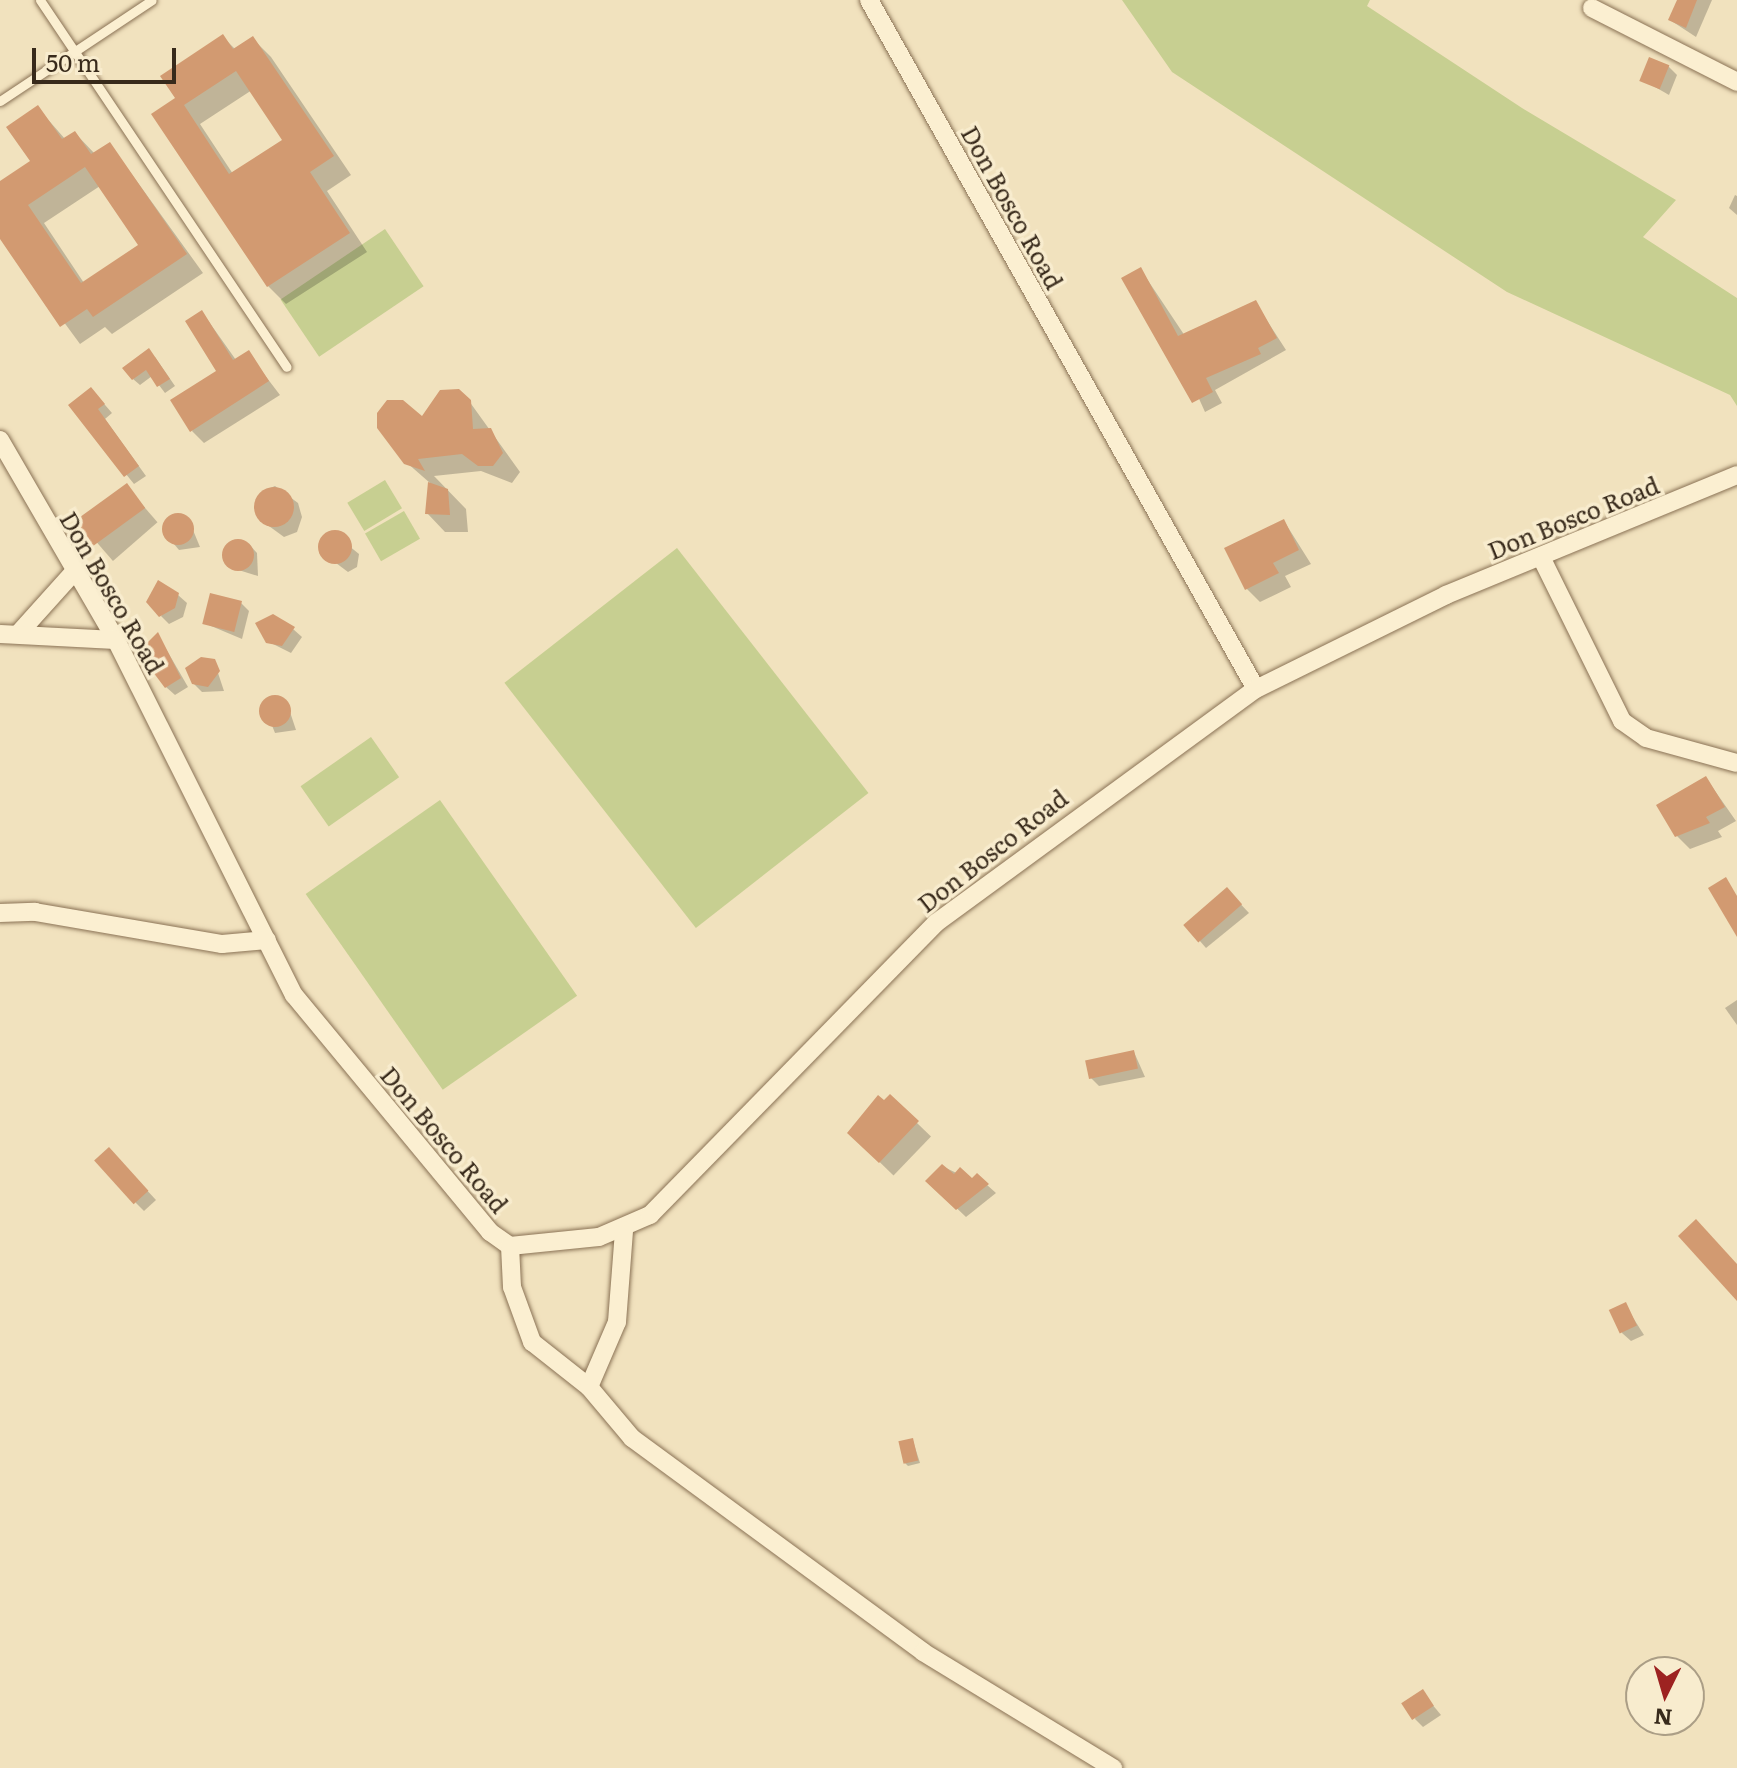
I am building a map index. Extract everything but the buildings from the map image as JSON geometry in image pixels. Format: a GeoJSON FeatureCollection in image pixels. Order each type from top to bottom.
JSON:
{"type":"FeatureCollection","features":[{"type":"Feature","properties":{"kind":"street","name":"Don Bosco Road"},"geometry":{"type":"LineString","coordinates":[[869,0],[1256,689]]}},
{"type":"Feature","properties":{"kind":"street"},"geometry":{"type":"LineString","coordinates":[[1592,8],[1737,82]]}},
{"type":"Feature","properties":{"kind":"street","name":"Don Bosco Road"},"geometry":{"type":"LineString","coordinates":[[0,440],[73,573],[116,640],[294,995],[490,1232],[510,1246],[624,1230],[650,1215],[936,923],[1256,689],[1446,595],[1737,475]]}},
{"type":"Feature","properties":{"kind":"street"},"geometry":{"type":"LineString","coordinates":[[1541,557],[1622,721],[1646,738],[1737,763]]}},
{"type":"Feature","properties":{"kind":"street"},"geometry":{"type":"LineString","coordinates":[[9,633],[73,573]]}},
{"type":"Feature","properties":{"kind":"street"},"geometry":{"type":"LineString","coordinates":[[9,633],[116,640]]}},
{"type":"Feature","properties":{"kind":"street"},"geometry":{"type":"LineString","coordinates":[[0,913],[60,915],[222,944],[267,940]]}},
{"type":"Feature","properties":{"kind":"street"},"geometry":{"type":"LineString","coordinates":[[589,1387],[617,1322],[624,1230]]}},
{"type":"Feature","properties":{"kind":"street"},"geometry":{"type":"LineString","coordinates":[[510,1246],[512,1287],[532,1342],[589,1387],[670,1470],[923,1652],[1113,1768]]}},
{"type":"Feature","properties":{"kind":"lane"},"geometry":{"type":"LineString","coordinates":[[40,0],[71,51],[287,367]]}},
{"type":"Feature","properties":{"kind":"lane"},"geometry":{"type":"LineString","coordinates":[[0,101],[152,0]]}},
{"type":"Feature","properties":{"kind":"green space"},"geometry":{"type":"Polygon","coordinates":[[[1122,0],[1370,0],[1367,6],[1522,108],[1676,200],[1643,237],[1737,298],[1737,406],[1730,395],[1507,292],[1172,72],[1122,0]]]}},
{"type":"Feature","properties":{"kind":"green space"},"geometry":{"type":"Polygon","coordinates":[[[385,229],[424,286],[319,357],[281,299],[385,229]]]}},
{"type":"Feature","properties":{"kind":"green space"},"geometry":{"type":"Polygon","coordinates":[[[385,480],[402,508],[364,531],[347,503],[385,480]]]}},
{"type":"Feature","properties":{"kind":"green space"},"geometry":{"type":"Polygon","coordinates":[[[404,511],[420,539],[381,561],[365,534],[404,511]]]}},
{"type":"Feature","properties":{"kind":"green space"},"geometry":{"type":"Polygon","coordinates":[[[677,548],[868,793],[696,928],[504,683],[677,548]]]}},
{"type":"Feature","properties":{"kind":"green space"},"geometry":{"type":"Polygon","coordinates":[[[371,737],[399,777],[329,826],[301,786],[371,737]]]}},
{"type":"Feature","properties":{"kind":"green space"},"geometry":{"type":"Polygon","coordinates":[[[440,800],[577,996],[443,1090],[306,894],[440,800]]]}}]}
